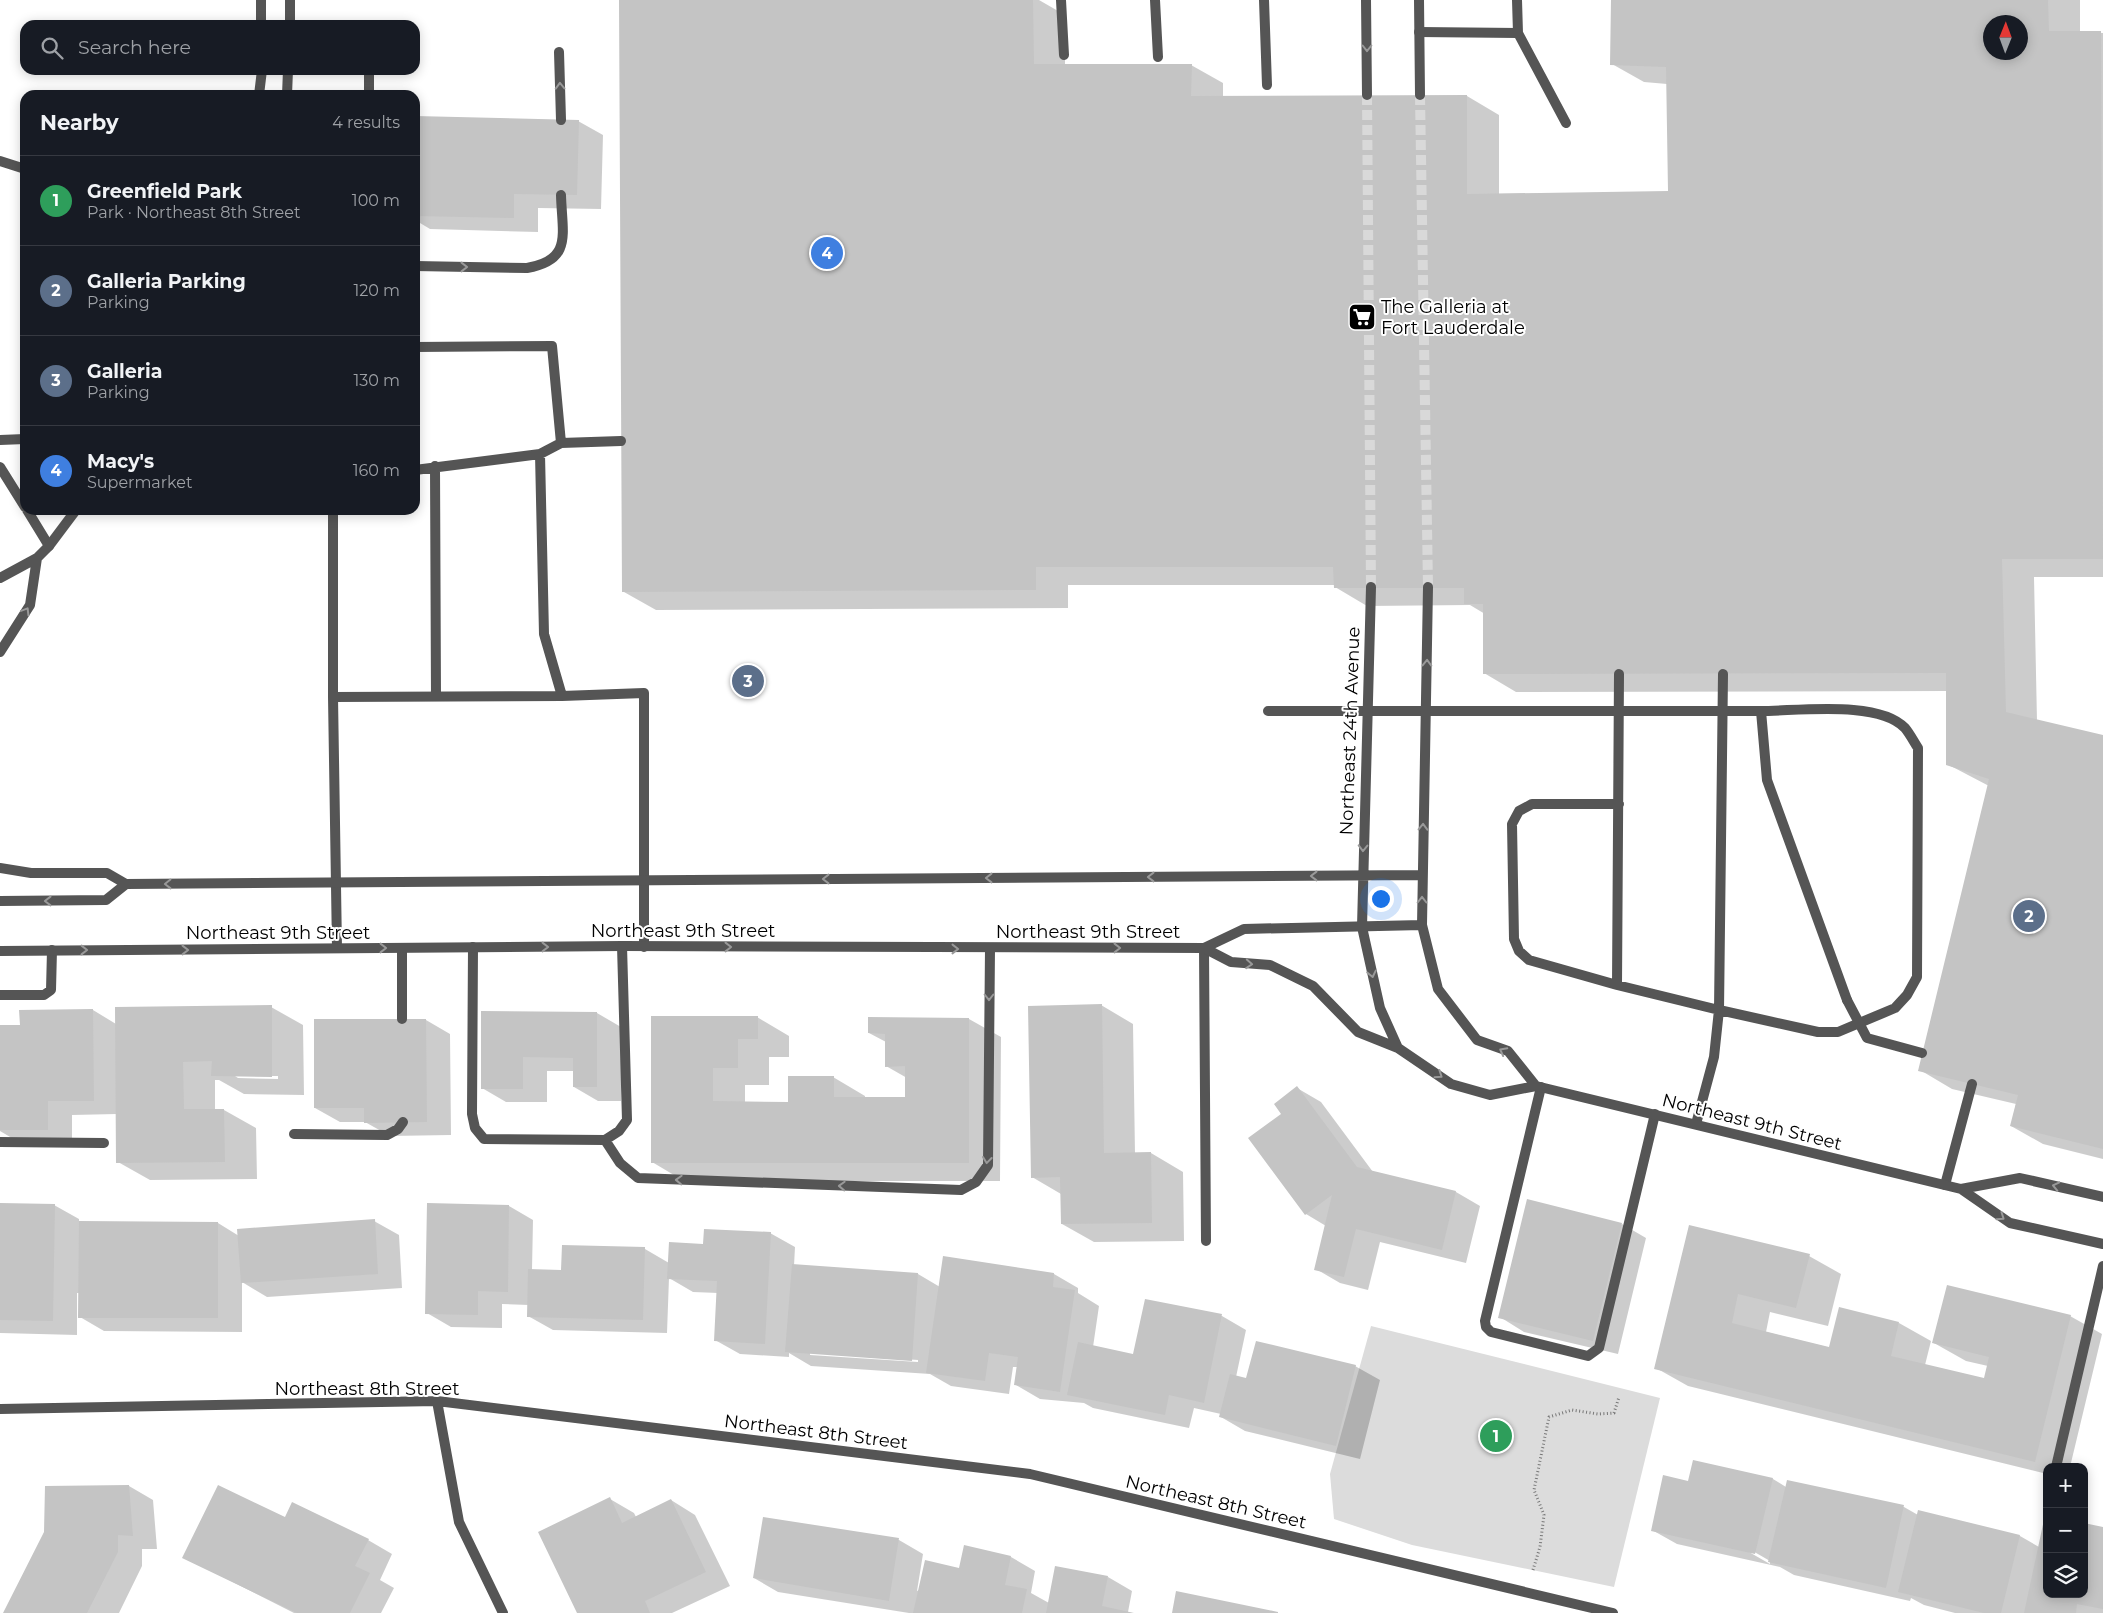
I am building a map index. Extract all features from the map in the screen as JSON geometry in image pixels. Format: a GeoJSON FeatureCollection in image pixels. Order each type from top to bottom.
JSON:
{"type":"FeatureCollection","features":[{"type":"Feature","properties":{"kind":"street"},"geometry":{"type":"LineString","coordinates":[[261,0],[261,20]]}},
{"type":"Feature","properties":{"kind":"street"},"geometry":{"type":"LineString","coordinates":[[290,0],[290,20]]}},
{"type":"Feature","properties":{"kind":"street"},"geometry":{"type":"LineString","coordinates":[[1061,0],[1064,55]]}},
{"type":"Feature","properties":{"kind":"street"},"geometry":{"type":"LineString","coordinates":[[1155,0],[1158,57]]}},
{"type":"Feature","properties":{"kind":"street"},"geometry":{"type":"LineString","coordinates":[[1264,0],[1267,85]]}},
{"type":"Feature","properties":{"kind":"street"},"geometry":{"type":"LineString","coordinates":[[1366,0],[1367,95]]}},
{"type":"Feature","properties":{"kind":"street"},"geometry":{"type":"LineString","coordinates":[[1419,0],[1420,95]]}},
{"type":"Feature","properties":{"kind":"street"},"geometry":{"type":"LineString","coordinates":[[1517,0],[1518,33],[1566,123]]}},
{"type":"Feature","properties":{"kind":"street"},"geometry":{"type":"LineString","coordinates":[[1419,32],[1518,33]]}},
{"type":"Feature","properties":{"kind":"street"},"geometry":{"type":"LineString","coordinates":[[559,52],[561,120]]}},
{"type":"Feature","properties":{"kind":"street"},"geometry":{"type":"LineString","coordinates":[[260,90],[261,75]]}},
{"type":"Feature","properties":{"kind":"street"},"geometry":{"type":"LineString","coordinates":[[287,90],[288,75]]}},
{"type":"Feature","properties":{"kind":"street"},"geometry":{"type":"LineString","coordinates":[[368,90],[369,75]]}},
{"type":"Feature","properties":{"kind":"street"},"geometry":{"type":"LineString","coordinates":[[0,160],[20,167]]}},
{"type":"Feature","properties":{"kind":"street"},"geometry":{"type":"LineString","coordinates":[[420,266],[527,268],[544,265],[552,260],[562,244],[561,195]]}},
{"type":"Feature","properties":{"kind":"street"},"geometry":{"type":"LineString","coordinates":[[420,347],[552,346],[561,444]]}},
{"type":"Feature","properties":{"kind":"street"},"geometry":{"type":"LineString","coordinates":[[0,440],[20,439]]}},
{"type":"Feature","properties":{"kind":"street"},"geometry":{"type":"LineString","coordinates":[[420,469],[540,454],[561,444],[621,441]]}},
{"type":"Feature","properties":{"kind":"street"},"geometry":{"type":"LineString","coordinates":[[540,454],[544,634],[562,696]]}},
{"type":"Feature","properties":{"kind":"street"},"geometry":{"type":"LineString","coordinates":[[435,466],[436,697]]}},
{"type":"Feature","properties":{"kind":"street"},"geometry":{"type":"LineString","coordinates":[[0,467],[20,499]]}},
{"type":"Feature","properties":{"kind":"street"},"geometry":{"type":"LineString","coordinates":[[30,515],[49,546]]}},
{"type":"Feature","properties":{"kind":"street"},"geometry":{"type":"LineString","coordinates":[[0,578],[37,558],[49,546],[72,515]]}},
{"type":"Feature","properties":{"kind":"street"},"geometry":{"type":"LineString","coordinates":[[333,515],[333,697],[337,948]]}},
{"type":"Feature","properties":{"kind":"street"},"geometry":{"type":"LineString","coordinates":[[0,652],[30,605],[37,558]]}},
{"type":"Feature","properties":{"kind":"street","name":"Northeast 24th Avenue"},"geometry":{"type":"LineString","coordinates":[[1363,876],[1366,712],[1371,587]]}},
{"type":"Feature","properties":{"kind":"street"},"geometry":{"type":"LineString","coordinates":[[1428,587],[1422,925],[1438,989],[1477,1040],[1508,1051],[1539,1087],[1485,1321],[1486,1327],[1491,1332],[1588,1356],[1599,1348],[1654,1114]]}},
{"type":"Feature","properties":{"kind":"street"},"geometry":{"type":"LineString","coordinates":[[1617,985],[1619,674]]}},
{"type":"Feature","properties":{"kind":"street"},"geometry":{"type":"LineString","coordinates":[[1696,1124],[1714,1057],[1719,1010],[1722,674]]}},
{"type":"Feature","properties":{"kind":"street"},"geometry":{"type":"LineString","coordinates":[[333,697],[562,696],[644,693],[644,947]]}},
{"type":"Feature","properties":{"kind":"street"},"geometry":{"type":"LineString","coordinates":[[1268,710],[1366,712],[1854,710],[1882,714],[1905,727],[1918,748],[1917,977],[1907,995],[1895,1008],[1838,1032],[1818,1032],[1617,985],[1529,960],[1519,951],[1514,939],[1512,824],[1519,811],[1532,804],[1619,804]]}},
{"type":"Feature","properties":{"kind":"street"},"geometry":{"type":"LineString","coordinates":[[1761,711],[1767,780],[1846,1000],[1867,1038],[1922,1053]]}},
{"type":"Feature","properties":{"kind":"street"},"geometry":{"type":"LineString","coordinates":[[0,868],[31,873],[107,873],[126,884],[1422,875]]}},
{"type":"Feature","properties":{"kind":"street"},"geometry":{"type":"LineString","coordinates":[[1363,876],[1362,927],[1380,1008],[1398,1048]]}},
{"type":"Feature","properties":{"kind":"street"},"geometry":{"type":"LineString","coordinates":[[0,901],[106,900],[126,884]]}},
{"type":"Feature","properties":{"kind":"street","name":"Northeast 9th Street"},"geometry":{"type":"LineString","coordinates":[[0,951],[622,946],[990,949],[1204,948],[1244,929],[1422,925]]}},
{"type":"Feature","properties":{"kind":"street"},"geometry":{"type":"LineString","coordinates":[[473,947],[472,1114],[475,1128],[484,1139],[605,1140],[619,1131],[627,1120],[622,946]]}},
{"type":"Feature","properties":{"kind":"street"},"geometry":{"type":"LineString","coordinates":[[402,948],[402,1019]]}},
{"type":"Feature","properties":{"kind":"street"},"geometry":{"type":"LineString","coordinates":[[1204,948],[1206,1242]]}},
{"type":"Feature","properties":{"kind":"street","name":"Northeast 9th Street"},"geometry":{"type":"LineString","coordinates":[[1204,948],[1231,962],[1270,965],[1314,986],[1358,1032],[1398,1048],[1451,1084],[1490,1095],[1539,1087],[1945,1185],[1961,1189],[2010,1223],[2103,1244]]}},
{"type":"Feature","properties":{"kind":"street"},"geometry":{"type":"LineString","coordinates":[[605,1140],[620,1163],[638,1178],[961,1190],[976,1182],[988,1165],[990,949]]}},
{"type":"Feature","properties":{"kind":"street"},"geometry":{"type":"LineString","coordinates":[[0,995],[44,995],[51,990],[52,950]]}},
{"type":"Feature","properties":{"kind":"street"},"geometry":{"type":"LineString","coordinates":[[1945,1185],[1972,1084]]}},
{"type":"Feature","properties":{"kind":"street"},"geometry":{"type":"LineString","coordinates":[[294,1134],[387,1135],[398,1129],[402,1122]]}},
{"type":"Feature","properties":{"kind":"street"},"geometry":{"type":"LineString","coordinates":[[0,1142],[104,1143]]}},
{"type":"Feature","properties":{"kind":"street","name":"Northeast 9th Street"},"geometry":{"type":"LineString","coordinates":[[1961,1189],[2020,1178],[2103,1198]]}},
{"type":"Feature","properties":{"kind":"street"},"geometry":{"type":"LineString","coordinates":[[2057,1463],[2103,1266]]}},
{"type":"Feature","properties":{"kind":"street"},"geometry":{"type":"LineString","coordinates":[[436,1401],[459,1522],[503,1613]]}},
{"type":"Feature","properties":{"kind":"street","name":"Northeast 8th Street"},"geometry":{"type":"LineString","coordinates":[[0,1409],[436,1401],[1030,1474],[1606,1612]]}},
{"type":"Feature","properties":{"kind":"path"},"geometry":{"type":"LineString","coordinates":[[1526,1592],[1540,1547],[1544,1515],[1534,1490],[1549,1417],[1572,1410],[1598,1414],[1614,1413],[1619,1397]]}},
{"type":"Feature","properties":{"kind":"shaded area"},"geometry":{"type":"Polygon","coordinates":[[[1371,1326],[1660,1398],[1614,1587],[1412,1545],[1334,1519],[1330,1474],[1371,1326]]]}},
{"type":"Feature","properties":{"kind":"building","name":"The Galleria at Fort Lauderdale"},"geometry":{"type":"Polygon","coordinates":[[[619,0],[1033,0],[1034,64],[1192,64],[1191,96],[1467,95],[1467,194],[1668,191],[1666,67],[1610,65],[1611,0],[2048,0],[2049,31],[2101,31],[2103,559],[2002,559],[2006,712],[2103,735],[2103,1149],[2010,1126],[2018,1095],[1918,1071],[1989,779],[1946,765],[1946,673],[1483,674],[1483,604],[1464,604],[1464,588],[1334,588],[1333,567],[1036,567],[1036,590],[622,592],[619,0]]]}},
{"type":"Feature","properties":{"kind":"building"},"geometry":{"type":"Polygon","coordinates":[[[420,116],[579,120],[577,195],[514,194],[514,218],[420,216],[420,116]]]}},
{"type":"Feature","properties":{"kind":"building"},"geometry":{"type":"Polygon","coordinates":[[[1102,1004],[1104,1153],[1151,1152],[1152,1223],[1061,1224],[1060,1177],[1031,1178],[1028,1006],[1102,1004]]]}},
{"type":"Feature","properties":{"kind":"building"},"geometry":{"type":"Polygon","coordinates":[[[272,1005],[272,1077],[211,1076],[212,1061],[183,1062],[184,1109],[224,1109],[225,1162],[116,1163],[115,1007],[272,1005]]]}},
{"type":"Feature","properties":{"kind":"building"},"geometry":{"type":"Polygon","coordinates":[[[93,1009],[94,1101],[48,1101],[48,1130],[0,1130],[0,1025],[20,1025],[19,1010],[93,1009]]]}},
{"type":"Feature","properties":{"kind":"building"},"geometry":{"type":"Polygon","coordinates":[[[481,1011],[597,1012],[597,1087],[573,1087],[573,1058],[523,1057],[523,1089],[481,1089],[481,1011]]]}},
{"type":"Feature","properties":{"kind":"building"},"geometry":{"type":"Polygon","coordinates":[[[651,1016],[758,1016],[758,1039],[738,1039],[738,1068],[713,1068],[713,1101],[788,1102],[788,1076],[834,1076],[834,1097],[905,1097],[905,1066],[885,1067],[885,1034],[868,1033],[868,1017],[969,1018],[969,1163],[651,1163],[651,1016]]]}},
{"type":"Feature","properties":{"kind":"building"},"geometry":{"type":"Polygon","coordinates":[[[314,1019],[426,1019],[427,1122],[364,1123],[364,1108],[314,1108],[314,1019]]]}},
{"type":"Feature","properties":{"kind":"building"},"geometry":{"type":"Polygon","coordinates":[[[1297,1086],[1357,1167],[1456,1191],[1442,1250],[1356,1229],[1344,1277],[1314,1270],[1332,1195],[1305,1215],[1248,1138],[1281,1114],[1274,1104],[1297,1086]]]}},
{"type":"Feature","properties":{"kind":"building"},"geometry":{"type":"Polygon","coordinates":[[[1527,1199],[1622,1223],[1593,1341],[1498,1318],[1527,1199]]]}},
{"type":"Feature","properties":{"kind":"building"},"geometry":{"type":"Polygon","coordinates":[[[0,1203],[55,1204],[53,1321],[0,1320],[0,1203]]]}},
{"type":"Feature","properties":{"kind":"building"},"geometry":{"type":"Polygon","coordinates":[[[427,1203],[509,1205],[508,1292],[478,1291],[478,1315],[425,1314],[427,1203]]]}},
{"type":"Feature","properties":{"kind":"building"},"geometry":{"type":"Polygon","coordinates":[[[375,1219],[378,1274],[241,1283],[237,1229],[375,1219]]]}},
{"type":"Feature","properties":{"kind":"building"},"geometry":{"type":"Polygon","coordinates":[[[79,1221],[218,1222],[218,1318],[78,1318],[79,1221]]]}},
{"type":"Feature","properties":{"kind":"building"},"geometry":{"type":"Polygon","coordinates":[[[1689,1225],[1810,1254],[1796,1308],[1738,1294],[1732,1323],[1829,1347],[1839,1307],[1899,1322],[1891,1356],[1984,1378],[1989,1357],[1932,1343],[1947,1285],[2071,1315],[2035,1462],[1654,1369],[1689,1225]]]}},
{"type":"Feature","properties":{"kind":"building"},"geometry":{"type":"Polygon","coordinates":[[[704,1229],[771,1232],[765,1344],[714,1341],[717,1281],[667,1279],[669,1242],[703,1244],[704,1229]]]}},
{"type":"Feature","properties":{"kind":"building"},"geometry":{"type":"Polygon","coordinates":[[[562,1245],[645,1247],[643,1320],[527,1317],[528,1269],[561,1270],[562,1245]]]}},
{"type":"Feature","properties":{"kind":"building"},"geometry":{"type":"Polygon","coordinates":[[[943,1256],[1054,1273],[1053,1287],[1075,1290],[1060,1392],[1014,1385],[1018,1357],[989,1353],[985,1381],[926,1373],[943,1256]]]}},
{"type":"Feature","properties":{"kind":"building"},"geometry":{"type":"Polygon","coordinates":[[[792,1264],[918,1273],[912,1361],[785,1352],[792,1264]]]}},
{"type":"Feature","properties":{"kind":"building"},"geometry":{"type":"Polygon","coordinates":[[[1145,1299],[1222,1314],[1204,1403],[1169,1395],[1165,1415],[1067,1395],[1078,1342],[1133,1354],[1145,1299]]]}},
{"type":"Feature","properties":{"kind":"building"},"geometry":{"type":"Polygon","coordinates":[[[1256,1341],[1356,1365],[1336,1446],[1219,1417],[1230,1374],[1246,1378],[1256,1341]]]}},
{"type":"Feature","properties":{"kind":"building"},"geometry":{"type":"Polygon","coordinates":[[[1693,1460],[1773,1478],[1755,1554],[1651,1531],[1663,1475],[1688,1481],[1693,1460]]]}},
{"type":"Feature","properties":{"kind":"building"},"geometry":{"type":"Polygon","coordinates":[[[1787,1480],[1904,1505],[1886,1588],[1768,1562],[1787,1480]]]}},
{"type":"Feature","properties":{"kind":"building"},"geometry":{"type":"Polygon","coordinates":[[[129,1485],[133,1536],[118,1535],[118,1552],[87,1613],[3,1613],[44,1532],[45,1486],[129,1485]]]}},
{"type":"Feature","properties":{"kind":"building"},"geometry":{"type":"Polygon","coordinates":[[[218,1485],[285,1517],[292,1502],[369,1539],[355,1566],[370,1573],[350,1613],[297,1613],[182,1558],[218,1485]]]}},
{"type":"Feature","properties":{"kind":"building"},"geometry":{"type":"Polygon","coordinates":[[[610,1497],[622,1523],[671,1499],[706,1572],[645,1601],[650,1613],[577,1613],[538,1532],[610,1497]]]}},
{"type":"Feature","properties":{"kind":"building"},"geometry":{"type":"Polygon","coordinates":[[[1918,1510],[2020,1535],[2001,1613],[1984,1613],[1898,1592],[1918,1510]]]}},
{"type":"Feature","properties":{"kind":"building"},"geometry":{"type":"Polygon","coordinates":[[[763,1517],[899,1538],[889,1601],[753,1578],[763,1517]]]}},
{"type":"Feature","properties":{"kind":"building"},"geometry":{"type":"Polygon","coordinates":[[[2043,1524],[2043,1598],[2088,1598],[2088,1524],[2103,1527],[2103,1609],[2077,1604],[2076,1613],[2024,1613],[2043,1524]]]}},
{"type":"Feature","properties":{"kind":"building"},"geometry":{"type":"Polygon","coordinates":[[[964,1545],[1011,1556],[1005,1585],[1027,1589],[1022,1613],[913,1613],[925,1560],[959,1568],[964,1545]]]}},
{"type":"Feature","properties":{"kind":"building"},"geometry":{"type":"Polygon","coordinates":[[[1055,1566],[1108,1576],[1102,1606],[1134,1613],[1046,1613],[1055,1566]]]}},
{"type":"Feature","properties":{"kind":"building"},"geometry":{"type":"Polygon","coordinates":[[[1176,1591],[1278,1612],[1278,1613],[1172,1613],[1176,1591]]]}},
{"type":"Feature","properties":{"kind":"tunnel"},"geometry":{"type":"LineString","coordinates":[[1367,95],[1371,587]]}},
{"type":"Feature","properties":{"kind":"tunnel"},"geometry":{"type":"LineString","coordinates":[[1420,95],[1428,587]]}},
{"type":"Feature","properties":{"kind":"place","name":"Macy's"},"geometry":{"type":"Point","coordinates":[827,253]}},
{"type":"Feature","properties":{"kind":"place","name":"The Galleria at Fort Lauderdale"},"geometry":{"type":"Point","coordinates":[1362,317]}},
{"type":"Feature","properties":{"kind":"place","name":"Galleria"},"geometry":{"type":"Point","coordinates":[748,681]}},
{"type":"Feature","properties":{"kind":"place","name":"Galleria Parking"},"geometry":{"type":"Point","coordinates":[2029,916]}},
{"type":"Feature","properties":{"kind":"place","name":"Greenfield Park"},"geometry":{"type":"Point","coordinates":[1496,1436]}}]}
